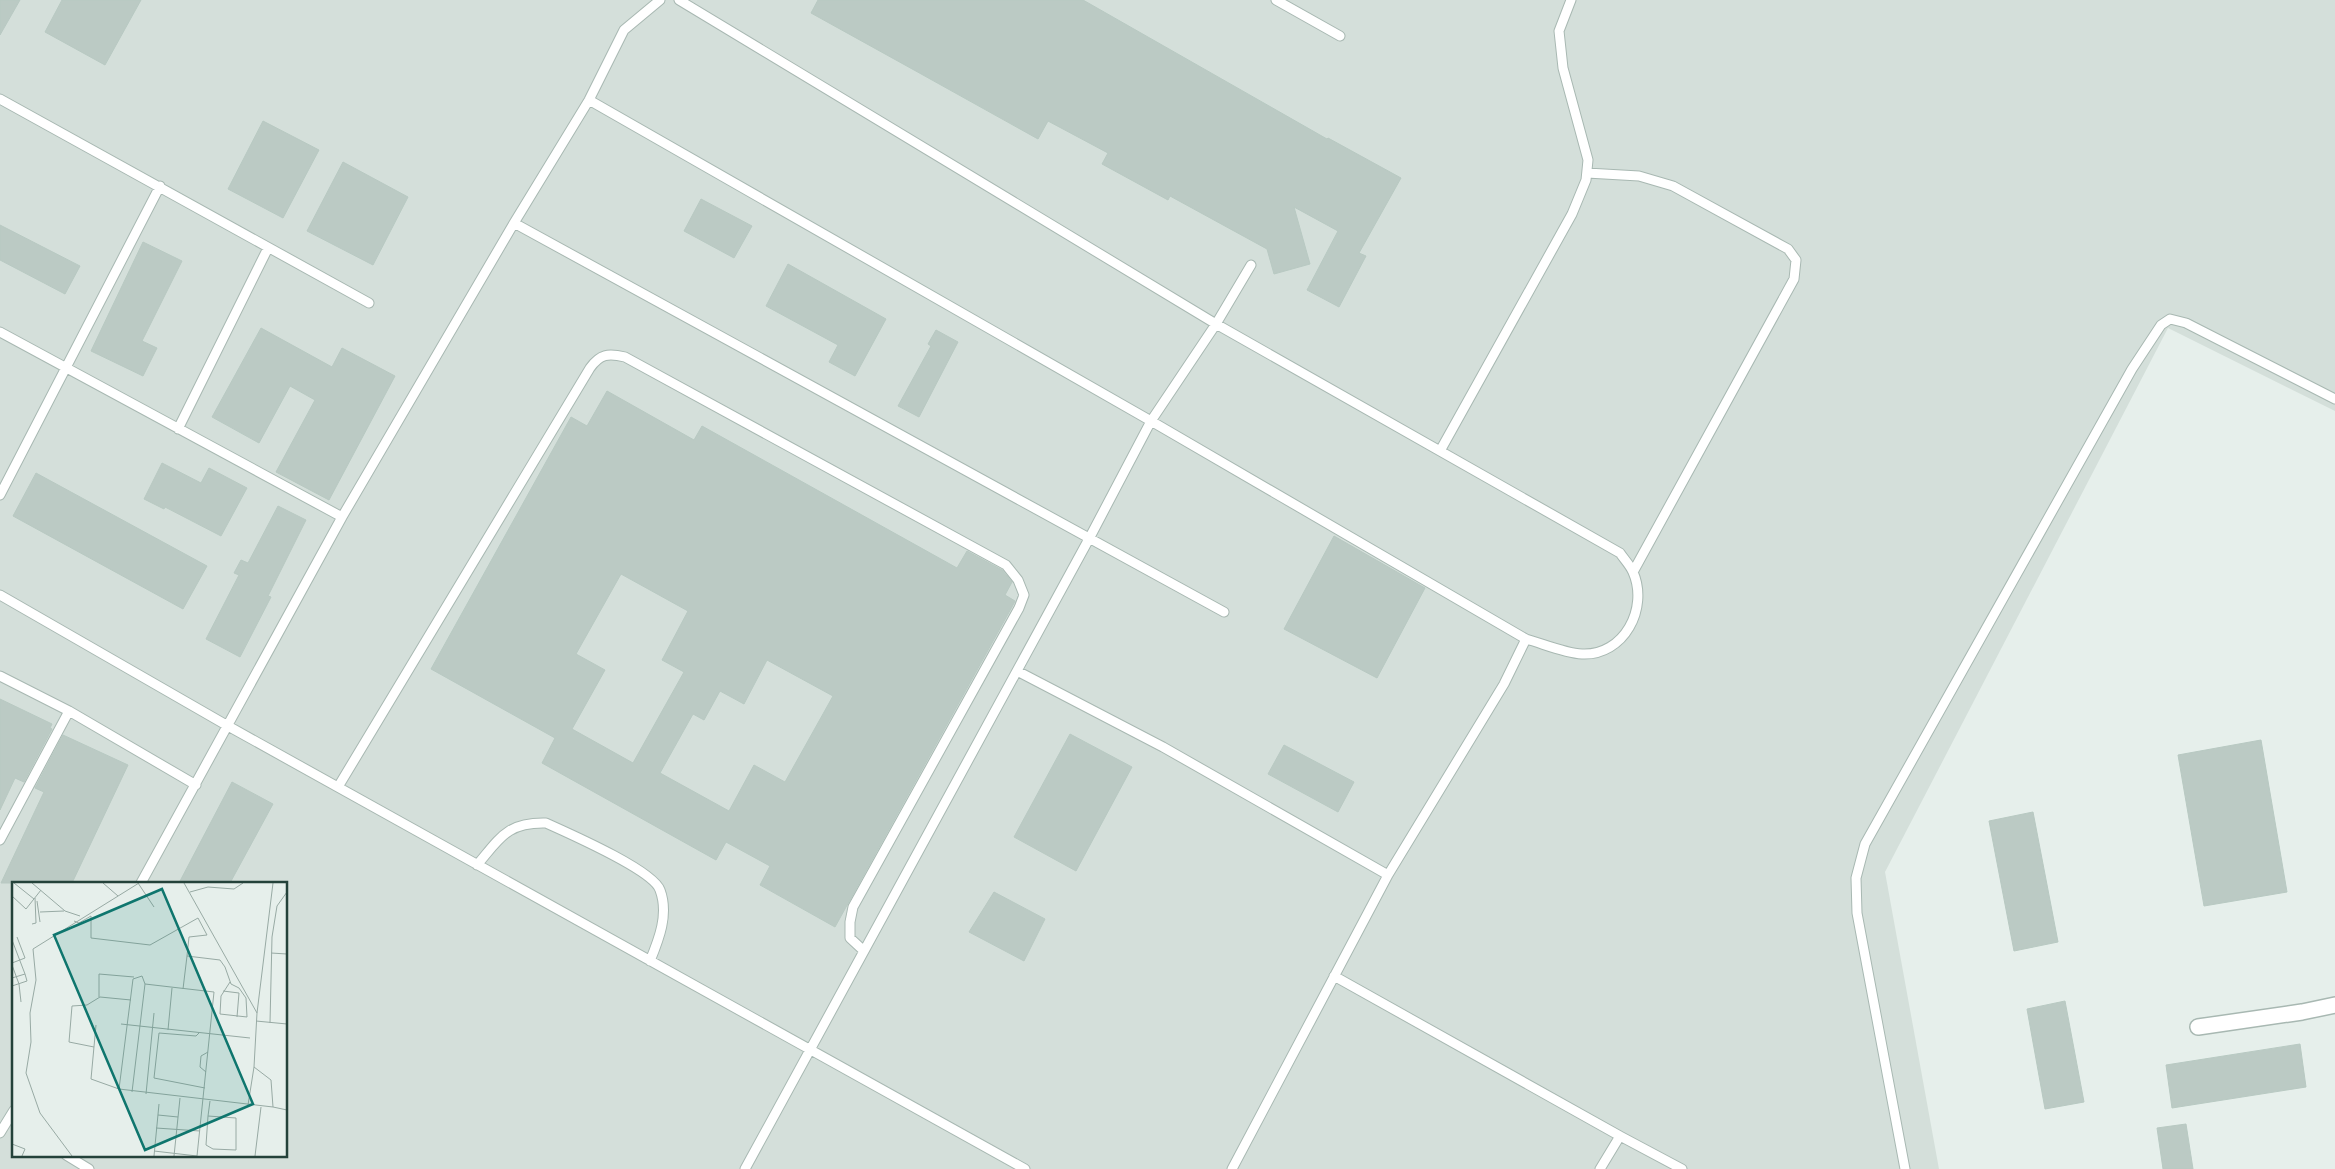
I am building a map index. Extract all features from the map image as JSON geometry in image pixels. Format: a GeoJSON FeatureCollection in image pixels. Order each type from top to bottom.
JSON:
{"type":"FeatureCollection","features":[{"type":"Feature","properties":{"kind":"street"},"geometry":{"type":"LineString","coordinates":[[2198,1027],[2302,1012],[2335,1005]]}},
{"type":"Feature","properties":{"kind":"lane"},"geometry":{"type":"LineString","coordinates":[[142,882],[342,517],[588,100],[624,30],[660,0]]}},
{"type":"Feature","properties":{"kind":"lane"},"geometry":{"type":"LineString","coordinates":[[588,100],[1151,421],[1526,639],[1583,654],[1610,648],[1630,629],[1638,599],[1633,572],[1620,553],[1216,324],[679,0]]}},
{"type":"Feature","properties":{"kind":"lane"},"geometry":{"type":"LineString","coordinates":[[1276,0],[1340,36]]}},
{"type":"Feature","properties":{"kind":"lane"},"geometry":{"type":"LineString","coordinates":[[1440,451],[1572,214],[1586,180],[1588,160],[1563,68],[1559,31],[1571,0]]}},
{"type":"Feature","properties":{"kind":"lane"},"geometry":{"type":"LineString","coordinates":[[0,99],[369,303]]}},
{"type":"Feature","properties":{"kind":"lane"},"geometry":{"type":"LineString","coordinates":[[1587,173],[1639,176],[1673,186],[1788,249],[1796,260],[1794,279],[1633,572]]}},
{"type":"Feature","properties":{"kind":"lane"},"geometry":{"type":"LineString","coordinates":[[0,495],[160,186]]}},
{"type":"Feature","properties":{"kind":"lane"},"geometry":{"type":"LineString","coordinates":[[514,223],[1224,612]]}},
{"type":"Feature","properties":{"kind":"lane"},"geometry":{"type":"LineString","coordinates":[[178,429],[268,248]]}},
{"type":"Feature","properties":{"kind":"lane"},"geometry":{"type":"LineString","coordinates":[[745,1169],[1090,538],[1151,421],[1216,324],[1251,265]]}},
{"type":"Feature","properties":{"kind":"lane"},"geometry":{"type":"LineString","coordinates":[[1905,1169],[1857,913],[1856,878],[1865,844],[2132,369],[2161,324],[2170,319],[2186,323],[2335,399]]}},
{"type":"Feature","properties":{"kind":"lane"},"geometry":{"type":"LineString","coordinates":[[0,332],[342,517]]}},
{"type":"Feature","properties":{"kind":"lane"},"geometry":{"type":"LineString","coordinates":[[338,787],[590,368],[598,358],[613,354],[625,357],[1006,565],[1018,580],[1024,595],[1019,608],[853,907],[850,922],[850,938],[864,951]]}},
{"type":"Feature","properties":{"kind":"lane"},"geometry":{"type":"LineString","coordinates":[[0,595],[228,726],[1025,1169]]}},
{"type":"Feature","properties":{"kind":"lane"},"geometry":{"type":"LineString","coordinates":[[1232,1169],[1388,875],[1504,684],[1526,639]]}},
{"type":"Feature","properties":{"kind":"lane"},"geometry":{"type":"LineString","coordinates":[[1017,671],[1163,747],[1388,875]]}},
{"type":"Feature","properties":{"kind":"lane"},"geometry":{"type":"LineString","coordinates":[[0,676],[69,711],[196,784]]}},
{"type":"Feature","properties":{"kind":"lane"},"geometry":{"type":"LineString","coordinates":[[0,840],[69,711]]}},
{"type":"Feature","properties":{"kind":"lane"},"geometry":{"type":"LineString","coordinates":[[477,865],[507,831],[529,822],[546,823],[647,874],[660,888],[664,903],[661,932],[650,961]]}},
{"type":"Feature","properties":{"kind":"lane"},"geometry":{"type":"LineString","coordinates":[[1334,976],[1682,1169]]}},
{"type":"Feature","properties":{"kind":"lane"},"geometry":{"type":"LineString","coordinates":[[0,1133],[11,1122]]}},
{"type":"Feature","properties":{"kind":"lane"},"geometry":{"type":"LineString","coordinates":[[1600,1169],[1620,1136]]}},
{"type":"Feature","properties":{"kind":"lane"},"geometry":{"type":"LineString","coordinates":[[68,1156],[89,1169]]}},
{"type":"Feature","properties":{"kind":"shaded area"},"geometry":{"type":"Polygon","coordinates":[[[0,0],[2335,0],[2335,411],[2168,328],[1885,872],[1939,1169],[0,1169],[0,0]]]}},
{"type":"Feature","properties":{"kind":"building"},"geometry":{"type":"Polygon","coordinates":[[[0,0],[20,0],[0,35],[0,0]]]}},
{"type":"Feature","properties":{"kind":"building"},"geometry":{"type":"Polygon","coordinates":[[[62,0],[141,0],[105,65],[45,32],[62,0]]]}},
{"type":"Feature","properties":{"kind":"building"},"geometry":{"type":"Polygon","coordinates":[[[818,0],[1083,0],[1327,139],[1401,178],[1359,253],[1366,256],[1339,307],[1307,290],[1338,231],[1294,207],[1310,264],[1274,274],[1267,249],[1170,196],[1168,200],[1102,164],[1108,153],[1048,121],[1038,139],[811,13],[818,0]]]}},
{"type":"Feature","properties":{"kind":"building"},"geometry":{"type":"Polygon","coordinates":[[[263,121],[319,150],[283,218],[228,189],[263,121]]]}},
{"type":"Feature","properties":{"kind":"building"},"geometry":{"type":"Polygon","coordinates":[[[343,162],[408,197],[373,265],[307,231],[343,162]]]}},
{"type":"Feature","properties":{"kind":"building"},"geometry":{"type":"Polygon","coordinates":[[[701,199],[752,226],[734,258],[684,231],[701,199]]]}},
{"type":"Feature","properties":{"kind":"building"},"geometry":{"type":"Polygon","coordinates":[[[0,225],[80,266],[65,294],[0,260],[0,225]]]}},
{"type":"Feature","properties":{"kind":"building"},"geometry":{"type":"Polygon","coordinates":[[[143,242],[182,261],[142,341],[157,348],[143,376],[91,351],[143,242]]]}},
{"type":"Feature","properties":{"kind":"building"},"geometry":{"type":"Polygon","coordinates":[[[788,264],[886,319],[855,376],[829,362],[838,345],[766,306],[788,264]]]}},
{"type":"Feature","properties":{"kind":"building"},"geometry":{"type":"Polygon","coordinates":[[[261,328],[332,367],[342,348],[395,376],[329,500],[276,472],[315,400],[290,386],[259,443],[212,417],[261,328]]]}},
{"type":"Feature","properties":{"kind":"building"},"geometry":{"type":"Polygon","coordinates":[[[936,330],[958,342],[919,417],[898,406],[931,346],[928,344],[936,330]]]}},
{"type":"Feature","properties":{"kind":"building"},"geometry":{"type":"Polygon","coordinates":[[[607,391],[694,440],[702,426],[957,568],[967,551],[1002,570],[1012,582],[1005,595],[1015,601],[1013,605],[835,927],[760,885],[770,866],[726,842],[716,860],[542,763],[555,738],[431,669],[571,417],[587,426],[607,391]],[[621,574],[576,654],[605,670],[572,729],[633,763],[684,672],[662,660],[688,611],[621,574]],[[767,660],[744,704],[720,691],[704,720],[693,714],[660,773],[729,811],[754,765],[785,782],[833,696],[767,660]]]}},
{"type":"Feature","properties":{"kind":"building"},"geometry":{"type":"Polygon","coordinates":[[[162,463],[201,483],[209,468],[247,488],[221,536],[165,507],[164,509],[144,499],[162,463]]]}},
{"type":"Feature","properties":{"kind":"building"},"geometry":{"type":"Polygon","coordinates":[[[36,473],[207,566],[183,609],[13,516],[36,473]]]}},
{"type":"Feature","properties":{"kind":"building"},"geometry":{"type":"Polygon","coordinates":[[[278,506],[306,520],[268,596],[271,597],[240,657],[206,639],[239,575],[234,573],[241,560],[248,563],[278,506]]]}},
{"type":"Feature","properties":{"kind":"building"},"geometry":{"type":"Polygon","coordinates":[[[1334,536],[1425,588],[1377,678],[1284,629],[1334,536]]]}},
{"type":"Feature","properties":{"kind":"building"},"geometry":{"type":"Polygon","coordinates":[[[0,699],[52,724],[50,728],[52,729],[24,782],[15,778],[0,810],[0,699]]]}},
{"type":"Feature","properties":{"kind":"building"},"geometry":{"type":"Polygon","coordinates":[[[1070,734],[1132,767],[1076,871],[1014,837],[1070,734]]]}},
{"type":"Feature","properties":{"kind":"building"},"geometry":{"type":"Polygon","coordinates":[[[63,735],[128,765],[72,882],[1,883],[44,792],[35,788],[63,735]]]}},
{"type":"Feature","properties":{"kind":"building"},"geometry":{"type":"Polygon","coordinates":[[[2261,740],[2287,892],[2204,906],[2178,755],[2261,740]]]}},
{"type":"Feature","properties":{"kind":"building"},"geometry":{"type":"Polygon","coordinates":[[[1284,745],[1354,782],[1338,812],[1268,774],[1284,745]]]}},
{"type":"Feature","properties":{"kind":"building"},"geometry":{"type":"Polygon","coordinates":[[[232,782],[273,804],[231,882],[180,882],[232,782]]]}},
{"type":"Feature","properties":{"kind":"building"},"geometry":{"type":"Polygon","coordinates":[[[2033,812],[2058,942],[2014,951],[1989,821],[2033,812]]]}},
{"type":"Feature","properties":{"kind":"building"},"geometry":{"type":"Polygon","coordinates":[[[994,892],[1045,919],[1024,961],[969,932],[994,892]]]}},
{"type":"Feature","properties":{"kind":"building"},"geometry":{"type":"Polygon","coordinates":[[[2065,1001],[2084,1102],[2045,1109],[2027,1009],[2065,1001]]]}},
{"type":"Feature","properties":{"kind":"building"},"geometry":{"type":"Polygon","coordinates":[[[2300,1044],[2306,1087],[2172,1108],[2166,1065],[2300,1044]]]}},
{"type":"Feature","properties":{"kind":"building"},"geometry":{"type":"Polygon","coordinates":[[[2186,1124],[2193,1169],[2163,1169],[2157,1128],[2186,1124]]]}}]}
